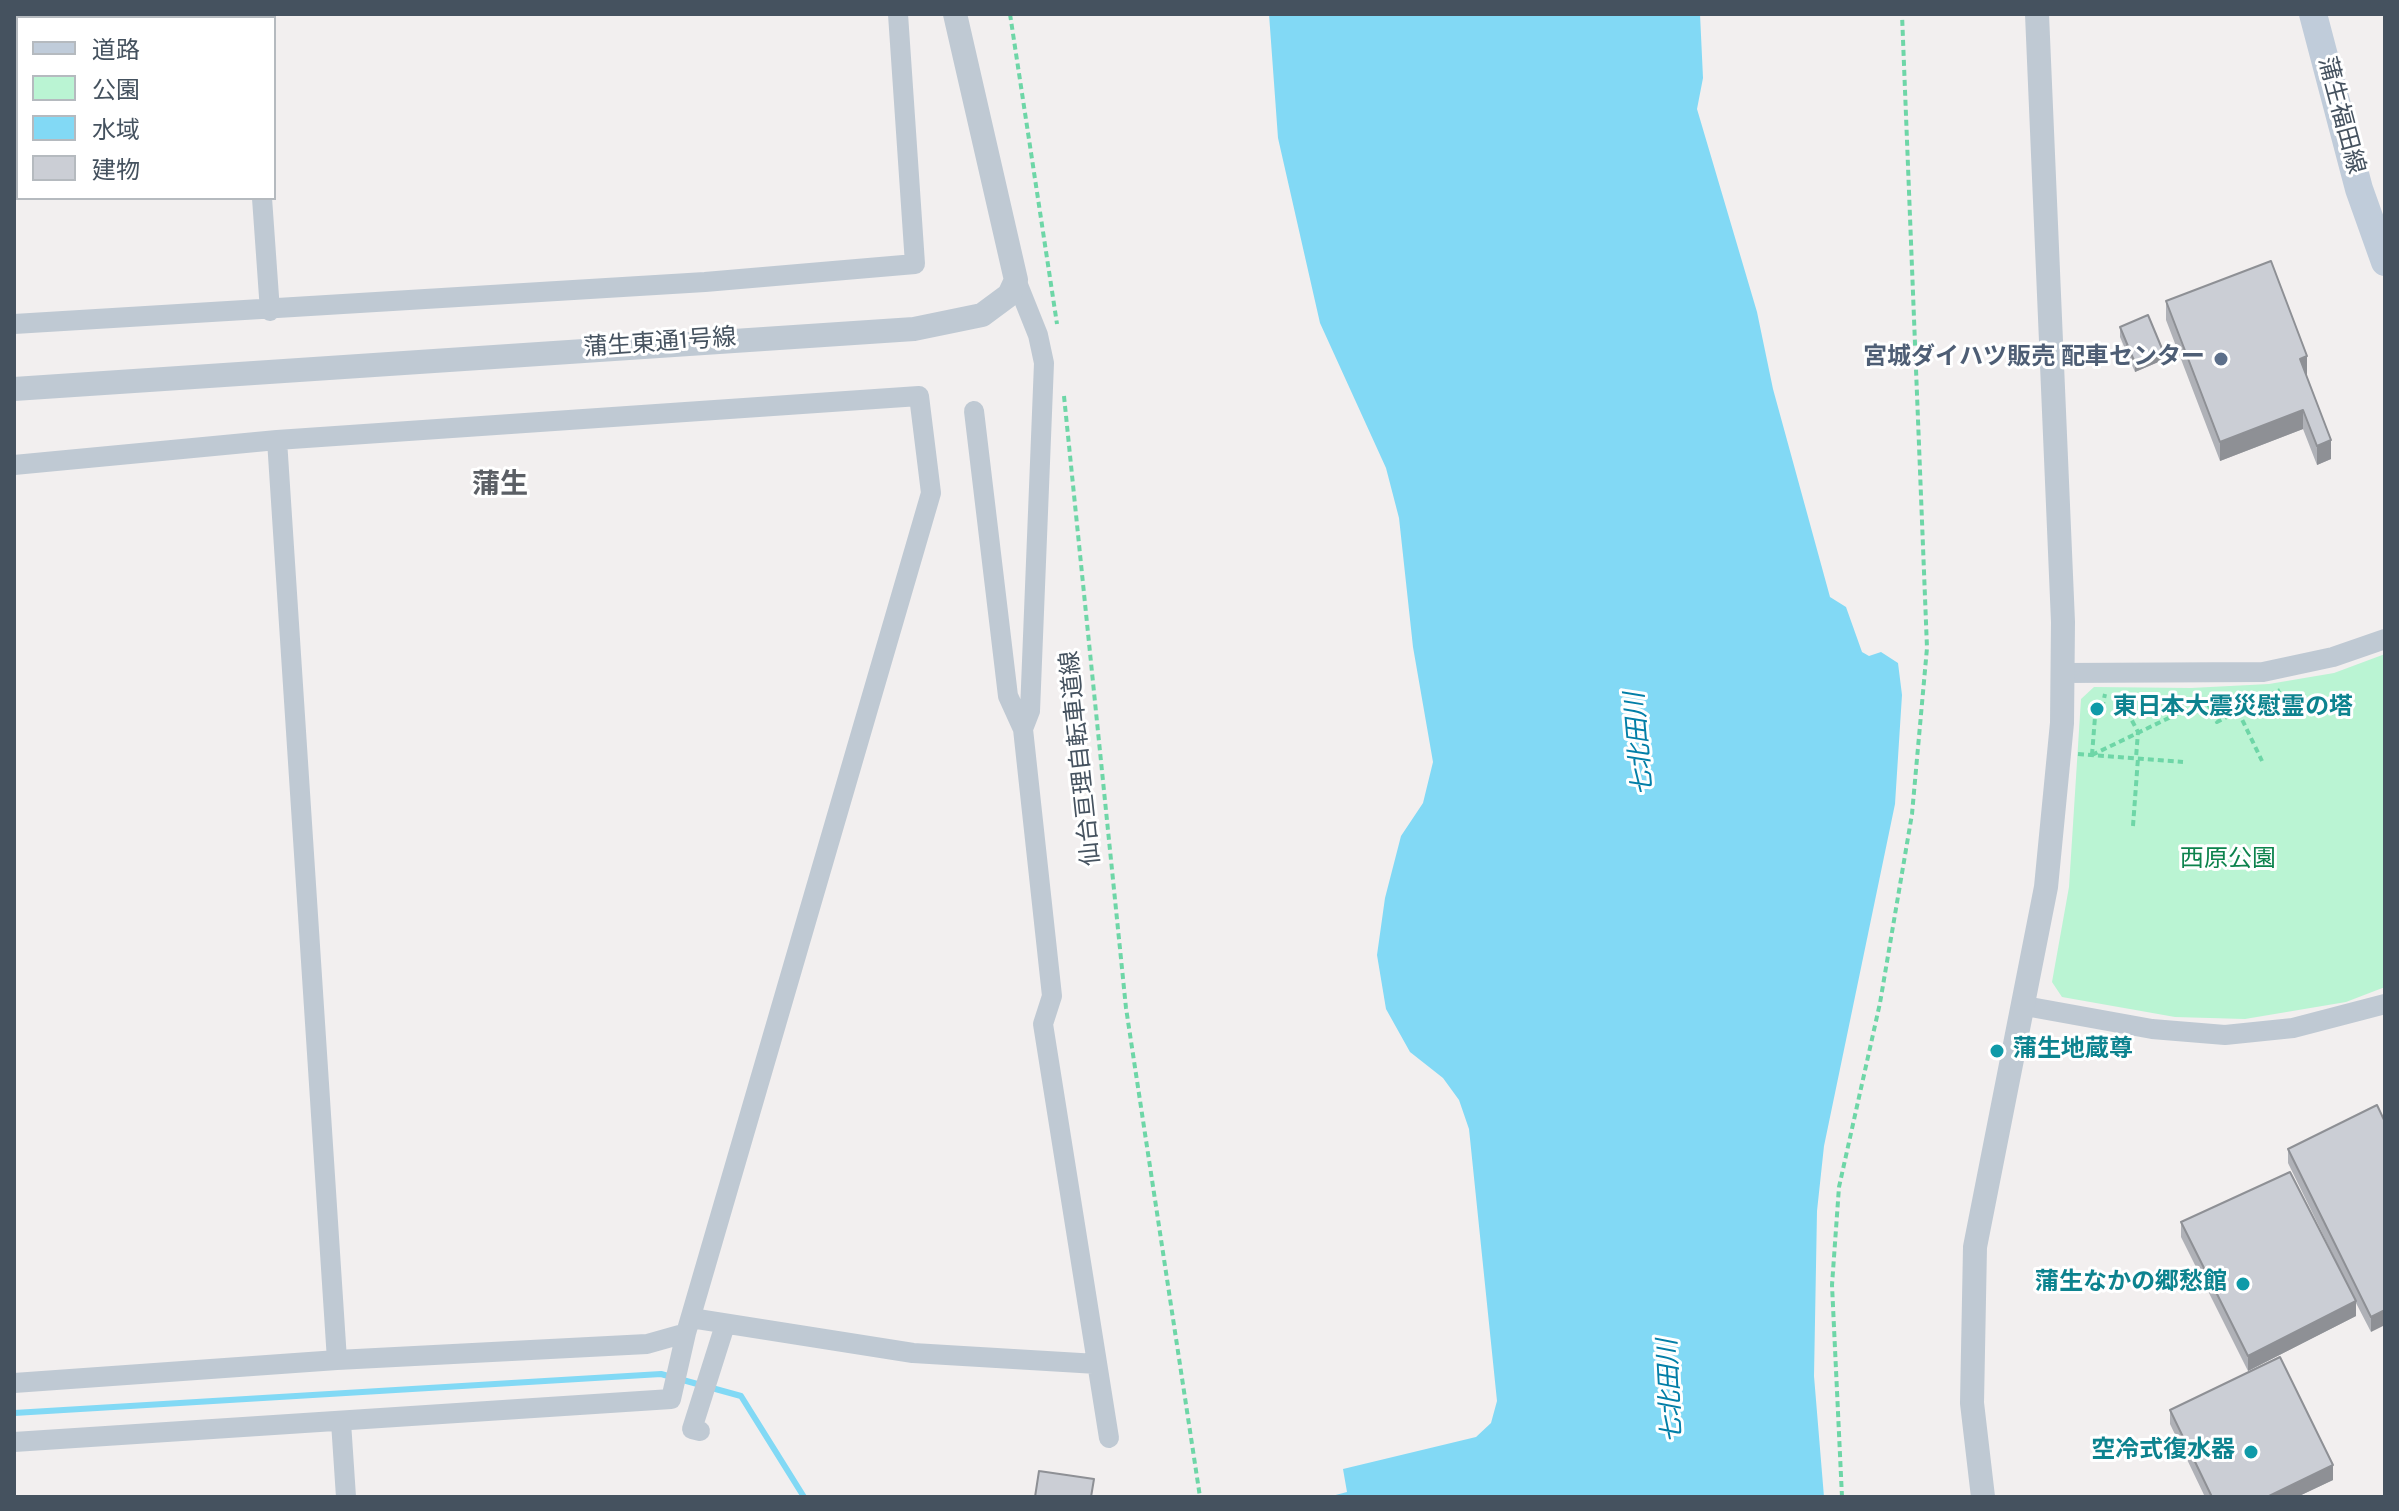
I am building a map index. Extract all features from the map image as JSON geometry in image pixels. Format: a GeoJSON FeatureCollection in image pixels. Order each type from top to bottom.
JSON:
{"type":"FeatureCollection","features":[{"type":"Feature","properties":{"kind":"main road","name":"蒲生福田線"},"geometry":{"type":"LineString","coordinates":[[2313,14],[2359,189],[2385,262]]}},
{"type":"Feature","properties":{"kind":"street"},"geometry":{"type":"LineString","coordinates":[[14,324],[270,311],[705,282],[915,264],[898,14]]}},
{"type":"Feature","properties":{"kind":"street"},"geometry":{"type":"LineString","coordinates":[[955,14],[1016,280],[1038,335],[1044,363],[1030,711],[1023,729]]}},
{"type":"Feature","properties":{"kind":"street"},"geometry":{"type":"LineString","coordinates":[[1983,1497],[1972,1403],[1975,1247],[2025,1006],[2057,796],[2063,673],[2037,14]]}},
{"type":"Feature","properties":{"kind":"street"},"geometry":{"type":"LineString","coordinates":[[262,200],[270,311]]}},
{"type":"Feature","properties":{"kind":"street","name":"蒲生東通1号線"},"geometry":{"type":"LineString","coordinates":[[14,389],[914,329],[982,315],[1009,295],[1016,280]]}},
{"type":"Feature","properties":{"kind":"street"},"geometry":{"type":"LineString","coordinates":[[14,465],[277,440],[919,396],[931,493],[703,1324],[682,1354],[671,1399],[14,1442]]}},
{"type":"Feature","properties":{"kind":"street"},"geometry":{"type":"LineString","coordinates":[[974,411],[1008,696],[1023,729],[1052,996],[1043,1024],[1109,1438]]}},
{"type":"Feature","properties":{"kind":"street"},"geometry":{"type":"LineString","coordinates":[[277,440],[337,1360]]}},
{"type":"Feature","properties":{"kind":"street"},"geometry":{"type":"LineString","coordinates":[[2063,673],[2263,672],[2333,657],[2385,639]]}},
{"type":"Feature","properties":{"kind":"street"},"geometry":{"type":"LineString","coordinates":[[2025,1006],[2152,1029],[2225,1035],[2293,1028],[2385,1004]]}},
{"type":"Feature","properties":{"kind":"street"},"geometry":{"type":"LineString","coordinates":[[14,1383],[337,1360],[647,1344],[703,1324],[913,1353],[1097,1364]]}},
{"type":"Feature","properties":{"kind":"street"},"geometry":{"type":"LineString","coordinates":[[699,1421],[712,1359],[703,1324]]}},
{"type":"Feature","properties":{"kind":"street"},"geometry":{"type":"LineString","coordinates":[[341,1422],[346,1497]]}},
{"type":"Feature","properties":{"kind":"path"},"geometry":{"type":"LineString","coordinates":[[1010,14],[1057,327]]}},
{"type":"Feature","properties":{"kind":"path"},"geometry":{"type":"LineString","coordinates":[[1842,1497],[1832,1285],[1839,1187],[1880,1003],[1912,814],[1927,648],[1902,14]]}},
{"type":"Feature","properties":{"kind":"path","name":"仙台亘理自転車道線"},"geometry":{"type":"LineString","coordinates":[[1064,390],[1126,1008],[1166,1294],[1200,1497]]}},
{"type":"Feature","properties":{"kind":"path"},"geometry":{"type":"LineString","coordinates":[[2092,755],[2206,700],[2217,722],[2289,686]]}},
{"type":"Feature","properties":{"kind":"path"},"geometry":{"type":"LineString","coordinates":[[2092,755],[2095,717],[2102,709],[2104,694],[2119,694],[2138,732],[2133,826]]}},
{"type":"Feature","properties":{"kind":"path"},"geometry":{"type":"LineString","coordinates":[[2238,711],[2262,761]]}},
{"type":"Feature","properties":{"kind":"path"},"geometry":{"type":"LineString","coordinates":[[2083,754],[2183,762]]}},
{"type":"Feature","properties":{"kind":"green space","name":"西原公園"},"geometry":{"type":"Polygon","coordinates":[[[2385,654],[2385,987],[2346,1002],[2245,1019],[2175,1017],[2062,997],[2052,982],[2069,887],[2081,699],[2094,687],[2191,688],[2269,684],[2334,673],[2385,654]]]}},
{"type":"Feature","properties":{"kind":"water","name":"七北田川"},"geometry":{"type":"Polygon","coordinates":[[[1269,14],[1700,14],[1703,78],[1697,109],[1757,312],[1773,389],[1830,597],[1846,607],[1862,652],[1869,656],[1881,652],[1898,663],[1902,695],[1895,804],[1824,1146],[1817,1211],[1814,1376],[1824,1497],[1328,1497],[1347,1492],[1343,1469],[1476,1437],[1491,1423],[1497,1401],[1469,1129],[1459,1100],[1443,1078],[1410,1052],[1386,1009],[1377,955],[1385,898],[1401,836],[1423,803],[1433,762],[1413,647],[1399,518],[1386,468],[1320,323],[1278,138],[1269,14]]]}},
{"type":"Feature","properties":{"kind":"building"},"geometry":{"type":"Polygon","coordinates":[[[2271,261],[2307,356],[2300,359],[2331,440],[2317,446],[2303,410],[2220,442],[2166,301],[2271,261]]]}},
{"type":"Feature","properties":{"kind":"building"},"geometry":{"type":"Polygon","coordinates":[[[2148,315],[2163,351],[2135,363],[2120,327],[2148,315]]]}},
{"type":"Feature","properties":{"kind":"building"},"geometry":{"type":"Polygon","coordinates":[[[2377,1105],[2385,1122],[2385,1310],[2371,1317],[2288,1149],[2377,1105]]]}},
{"type":"Feature","properties":{"kind":"building"},"geometry":{"type":"Polygon","coordinates":[[[2290,1172],[2356,1301],[2248,1356],[2181,1222],[2290,1172]]]}},
{"type":"Feature","properties":{"kind":"building","name":"空冷式復水器"},"geometry":{"type":"Polygon","coordinates":[[[2280,1357],[2333,1465],[2267,1497],[2212,1497],[2170,1410],[2280,1357]]]}},
{"type":"Feature","properties":{"kind":"building"},"geometry":{"type":"Polygon","coordinates":[[[1039,1471],[1094,1479],[1091,1497],[1035,1497],[1039,1471]]]}},
{"type":"Feature","properties":{"kind":"waterway"},"geometry":{"type":"LineString","coordinates":[[14,1413],[661,1374],[741,1396],[804,1497]]}},
{"type":"Feature","properties":{"kind":"place","name":"宮城ダイハツ販売 配車センター"},"geometry":{"type":"Point","coordinates":[2221,359]}},
{"type":"Feature","properties":{"kind":"place","name":"東日本大震災慰霊の塔"},"geometry":{"type":"Point","coordinates":[2097,709]}},
{"type":"Feature","properties":{"kind":"place","name":"蒲生地蔵尊"},"geometry":{"type":"Point","coordinates":[1997,1051]}},
{"type":"Feature","properties":{"kind":"place","name":"蒲生なかの郷愁館"},"geometry":{"type":"Point","coordinates":[2243,1284]}},
{"type":"Feature","properties":{"kind":"place","name":"空冷式復水器"},"geometry":{"type":"Point","coordinates":[2251,1452]}},
{"type":"Feature","properties":{"kind":"district","name":"蒲生"},"geometry":{"type":"Point","coordinates":[500,487]}}]}
